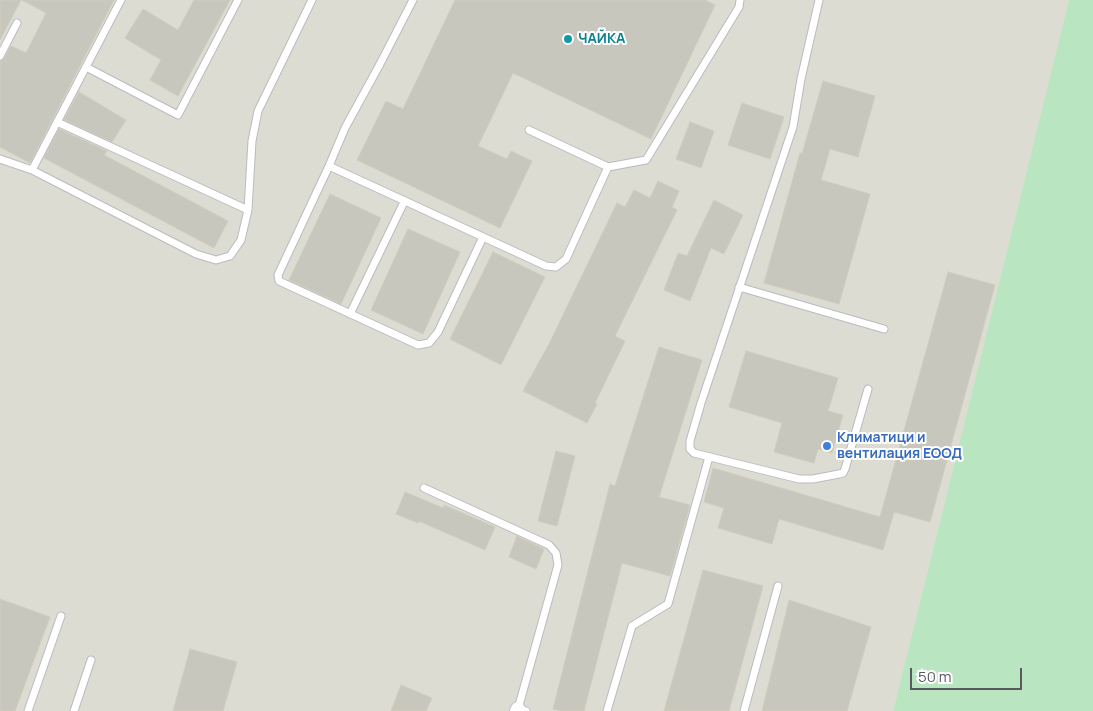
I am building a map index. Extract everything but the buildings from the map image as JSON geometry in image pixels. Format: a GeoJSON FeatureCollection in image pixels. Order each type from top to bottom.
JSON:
{"type":"FeatureCollection","features":[{"type":"Feature","properties":{"kind":"lane"},"geometry":{"type":"LineString","coordinates":[[32,170],[122,0]]}},
{"type":"Feature","properties":{"kind":"lane"},"geometry":{"type":"LineString","coordinates":[[86,68],[178,115],[238,0]]}},
{"type":"Feature","properties":{"kind":"lane"},"geometry":{"type":"LineString","coordinates":[[0,159],[32,170],[196,254],[216,260],[230,256],[241,240],[248,210],[252,141],[258,111],[312,0]]}},
{"type":"Feature","properties":{"kind":"lane"},"geometry":{"type":"LineString","coordinates":[[413,0],[345,128],[278,275],[279,281],[418,345],[429,342],[438,332],[483,238]]}},
{"type":"Feature","properties":{"kind":"lane"},"geometry":{"type":"LineString","coordinates":[[529,130],[608,167],[646,160],[740,0]]}},
{"type":"Feature","properties":{"kind":"lane"},"geometry":{"type":"LineString","coordinates":[[819,0],[792,127],[690,441],[690,449],[694,453],[709,457],[799,478],[813,479],[843,473],[868,389]]}},
{"type":"Feature","properties":{"kind":"lane"},"geometry":{"type":"LineString","coordinates":[[0,56],[17,22]]}},
{"type":"Feature","properties":{"kind":"lane"},"geometry":{"type":"LineString","coordinates":[[57,122],[248,210]]}},
{"type":"Feature","properties":{"kind":"lane"},"geometry":{"type":"LineString","coordinates":[[329,166],[483,238],[546,266],[556,267],[566,259],[608,167]]}},
{"type":"Feature","properties":{"kind":"lane"},"geometry":{"type":"LineString","coordinates":[[350,314],[404,202]]}},
{"type":"Feature","properties":{"kind":"lane"},"geometry":{"type":"LineString","coordinates":[[739,287],[884,329]]}},
{"type":"Feature","properties":{"kind":"lane"},"geometry":{"type":"LineString","coordinates":[[607,711],[632,626],[668,604],[709,457]]}},
{"type":"Feature","properties":{"kind":"lane"},"geometry":{"type":"LineString","coordinates":[[424,488],[549,545],[556,553],[558,564],[520,710]]}},
{"type":"Feature","properties":{"kind":"lane"},"geometry":{"type":"LineString","coordinates":[[744,711],[778,586]]}},
{"type":"Feature","properties":{"kind":"lane"},"geometry":{"type":"LineString","coordinates":[[28,711],[61,616]]}},
{"type":"Feature","properties":{"kind":"lane"},"geometry":{"type":"LineString","coordinates":[[74,711],[92,660]]}},
{"type":"Feature","properties":{"kind":"shaded area"},"geometry":{"type":"Polygon","coordinates":[[[0,0],[1069,0],[893,711],[0,711],[0,0]]]}},
{"type":"Feature","properties":{"kind":"green space"},"geometry":{"type":"Polygon","coordinates":[[[1069,0],[1093,0],[1093,711],[893,711],[1069,0]]]}},
{"type":"Feature","properties":{"kind":"place","name":"ЧАЙКА"},"geometry":{"type":"Point","coordinates":[568,39]}},
{"type":"Feature","properties":{"kind":"place","name":"Климатици и вентилация ЕООД"},"geometry":{"type":"Point","coordinates":[827,446]}}]}
